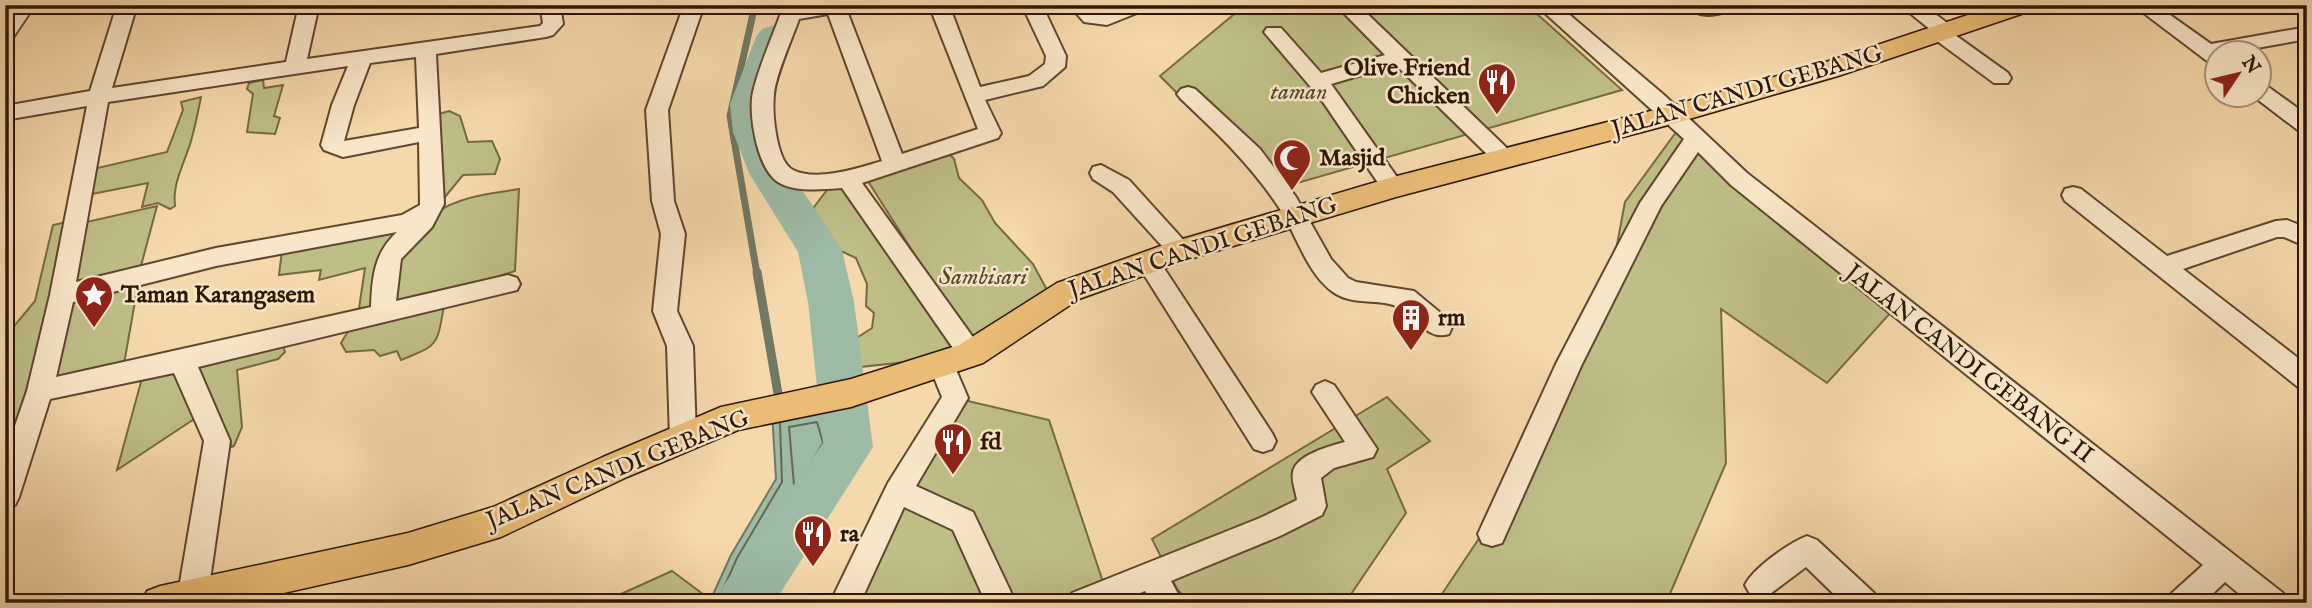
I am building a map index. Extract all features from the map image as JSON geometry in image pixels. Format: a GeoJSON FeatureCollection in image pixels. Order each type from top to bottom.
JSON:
{"type":"FeatureCollection","features":[{"type":"Feature","properties":{"kind":"main road","name":"JALAN CANDI GEBANG"},"geometry":{"type":"LineString","coordinates":[[177,598],[251,593],[500,521],[615,467],[733,417],[851,393],[971,354],[1068,290],[1180,251],[1393,187],[1672,115],[1944,33],[2024,5]]}},
{"type":"Feature","properties":{"kind":"street"},"geometry":{"type":"LineString","coordinates":[[5,35],[24,5]]}},
{"type":"Feature","properties":{"kind":"street"},"geometry":{"type":"LineString","coordinates":[[5,497],[40,391],[62,295],[99,96],[127,5]]}},
{"type":"Feature","properties":{"kind":"street"},"geometry":{"type":"LineString","coordinates":[[295,66],[309,5]]}},
{"type":"Feature","properties":{"kind":"street"},"geometry":{"type":"LineString","coordinates":[[5,113],[295,66],[361,60],[546,31],[553,24],[550,5]]}},
{"type":"Feature","properties":{"kind":"street"},"geometry":{"type":"LineString","coordinates":[[683,438],[680,346],[667,320],[666,311],[673,234],[663,201],[657,124],[663,88],[694,5]]}},
{"type":"Feature","properties":{"kind":"street"},"geometry":{"type":"LineString","coordinates":[[895,165],[842,7],[792,9],[763,94],[770,159],[780,172],[795,179],[848,180],[895,165],[990,133],[939,5]]}},
{"type":"Feature","properties":{"kind":"street"},"geometry":{"type":"LineString","coordinates":[[973,96],[1036,81],[1055,67],[1056,56],[1032,5]]}},
{"type":"Feature","properties":{"kind":"street"},"geometry":{"type":"LineString","coordinates":[[1079,5],[1091,19],[1107,19],[1140,5]]}},
{"type":"Feature","properties":{"kind":"street"},"geometry":{"type":"LineString","coordinates":[[1346,5],[1506,159]]}},
{"type":"Feature","properties":{"kind":"street","name":"JALAN CANDI GEBANG II"},"geometry":{"type":"LineString","coordinates":[[1546,5],[1672,115],[1739,179],[1803,232],[2273,603]]}},
{"type":"Feature","properties":{"kind":"street"},"geometry":{"type":"LineString","coordinates":[[1696,6],[1708,10],[1730,5]]}},
{"type":"Feature","properties":{"kind":"street"},"geometry":{"type":"LineString","coordinates":[[1910,5],[2001,78]]}},
{"type":"Feature","properties":{"kind":"street"},"geometry":{"type":"LineString","coordinates":[[2143,5],[2204,49]]}},
{"type":"Feature","properties":{"kind":"street"},"geometry":{"type":"LineString","coordinates":[[1274,32],[1317,81],[1393,187]]}},
{"type":"Feature","properties":{"kind":"street"},"geometry":{"type":"LineString","coordinates":[[2274,41],[2307,33]]}},
{"type":"Feature","properties":{"kind":"street"},"geometry":{"type":"LineString","coordinates":[[383,314],[384,282],[389,257],[429,218],[433,204],[426,50]]}},
{"type":"Feature","properties":{"kind":"street"},"geometry":{"type":"LineString","coordinates":[[1317,81],[1401,57]]}},
{"type":"Feature","properties":{"kind":"street"},"geometry":{"type":"LineString","coordinates":[[361,60],[343,106],[332,145],[343,149],[430,132]]}},
{"type":"Feature","properties":{"kind":"street"},"geometry":{"type":"LineString","coordinates":[[1188,94],[1252,154],[1288,203],[1323,265],[1345,289],[1405,298],[1440,327]]}},
{"type":"Feature","properties":{"kind":"street"},"geometry":{"type":"LineString","coordinates":[[2274,101],[2307,126]]}},
{"type":"Feature","properties":{"kind":"street"},"geometry":{"type":"LineString","coordinates":[[1492,534],[1569,364],[1651,202],[1696,139]]}},
{"type":"Feature","properties":{"kind":"street"},"geometry":{"type":"LineString","coordinates":[[1101,173],[1121,186],[1180,251]]}},
{"type":"Feature","properties":{"kind":"street"},"geometry":{"type":"LineString","coordinates":[[848,180],[971,354]]}},
{"type":"Feature","properties":{"kind":"street"},"geometry":{"type":"LineString","coordinates":[[2073,195],[2307,380]]}},
{"type":"Feature","properties":{"kind":"street"},"geometry":{"type":"LineString","coordinates":[[62,295],[216,257],[407,222],[418,218],[433,204]]}},
{"type":"Feature","properties":{"kind":"street"},"geometry":{"type":"LineString","coordinates":[[2162,267],[2276,229],[2294,231],[2307,238]]}},
{"type":"Feature","properties":{"kind":"street"},"geometry":{"type":"LineString","coordinates":[[1148,262],[1263,441]]}},
{"type":"Feature","properties":{"kind":"street"},"geometry":{"type":"LineString","coordinates":[[40,391],[181,361],[508,284]]}},
{"type":"Feature","properties":{"kind":"street"},"geometry":{"type":"LineString","coordinates":[[177,598],[217,441],[181,361]]}},
{"type":"Feature","properties":{"kind":"street"},"geometry":{"type":"LineString","coordinates":[[845,603],[898,491],[955,398],[942,365]]}},
{"type":"Feature","properties":{"kind":"street"},"geometry":{"type":"LineString","coordinates":[[1082,603],[1270,527],[1312,506],[1306,473],[1327,458],[1364,449],[1325,392]]}},
{"type":"Feature","properties":{"kind":"street"},"geometry":{"type":"LineString","coordinates":[[898,491],[963,521],[1001,603]]}},
{"type":"Feature","properties":{"kind":"street"},"geometry":{"type":"LineString","coordinates":[[1760,584],[1807,550],[1864,603]]}},
{"type":"Feature","properties":{"kind":"street"},"geometry":{"type":"LineString","coordinates":[[2182,603],[2223,565]]}},
{"type":"Feature","properties":{"kind":"street"},"geometry":{"type":"LineString","coordinates":[[1151,574],[1168,603]]}},
{"type":"Feature","properties":{"kind":"green space","name":"taman"},"geometry":{"type":"Polygon","coordinates":[[[1245,5],[1527,5],[1622,90],[1273,190],[1160,76],[1245,5]]]}},
{"type":"Feature","properties":{"kind":"green space"},"geometry":{"type":"Polygon","coordinates":[[[263,80],[264,88],[283,85],[274,116],[280,118],[275,134],[247,132],[253,94],[247,89],[249,83],[263,80]]]}},
{"type":"Feature","properties":{"kind":"green space"},"geometry":{"type":"Polygon","coordinates":[[[201,97],[191,141],[177,181],[175,206],[170,209],[158,203],[142,207],[148,183],[87,195],[93,169],[167,152],[183,110],[181,102],[201,97]]]}},
{"type":"Feature","properties":{"kind":"green space"},"geometry":{"type":"Polygon","coordinates":[[[449,111],[460,116],[468,142],[492,141],[500,159],[495,174],[463,175],[436,208],[432,116],[449,111]]]}},
{"type":"Feature","properties":{"kind":"green space"},"geometry":{"type":"Polygon","coordinates":[[[1682,124],[1799,241],[1894,309],[1827,383],[1721,309],[1726,463],[1666,603],[1436,603],[1516,483],[1612,271],[1625,202],[1682,124]]]}},
{"type":"Feature","properties":{"kind":"green space","name":"Sambisari"},"geometry":{"type":"Polygon","coordinates":[[[946,150],[954,159],[959,178],[982,200],[995,223],[1033,264],[1047,290],[970,342],[866,178],[946,150]]]}},
{"type":"Feature","properties":{"kind":"green space","name":"Sambisari"},"geometry":{"type":"Polygon","coordinates":[[[842,179],[960,344],[924,360],[851,368],[855,339],[872,328],[874,313],[866,306],[867,284],[856,258],[832,247],[811,211],[830,186],[842,179]]]}},
{"type":"Feature","properties":{"kind":"green space"},"geometry":{"type":"Polygon","coordinates":[[[519,189],[515,271],[481,282],[444,306],[440,329],[434,342],[423,351],[401,360],[397,351],[380,356],[374,350],[346,352],[341,343],[358,315],[365,268],[319,280],[321,270],[279,275],[282,250],[436,213],[476,196],[519,189]]]}},
{"type":"Feature","properties":{"kind":"green space","name":"Taman Karangasem"},"geometry":{"type":"Polygon","coordinates":[[[157,206],[142,262],[124,364],[43,386],[82,223],[157,206]]]}},
{"type":"Feature","properties":{"kind":"green space"},"geometry":{"type":"Polygon","coordinates":[[[75,220],[58,294],[49,297],[28,419],[5,427],[5,337],[35,301],[53,225],[75,220]]]}},
{"type":"Feature","properties":{"kind":"green space"},"geometry":{"type":"Polygon","coordinates":[[[283,346],[285,352],[278,359],[237,370],[242,427],[234,446],[232,447],[214,406],[117,470],[142,378],[283,346]]]}},
{"type":"Feature","properties":{"kind":"green space"},"geometry":{"type":"Polygon","coordinates":[[[1387,397],[1430,441],[1387,469],[1406,513],[1345,603],[1190,603],[1177,589],[1152,539],[1387,397]]]}},
{"type":"Feature","properties":{"kind":"green space"},"geometry":{"type":"Polygon","coordinates":[[[955,398],[1049,420],[1110,603],[829,603],[955,398]]]}},
{"type":"Feature","properties":{"kind":"green space"},"geometry":{"type":"Polygon","coordinates":[[[672,571],[715,603],[601,603],[672,571]]]}},
{"type":"Feature","properties":{"kind":"water"},"geometry":{"type":"Polygon","coordinates":[[[829,404],[841,445],[742,603],[712,603],[710,601],[731,555],[776,479],[772,412],[829,404]]]}},
{"type":"Feature","properties":{"kind":"waterway"},"geometry":{"type":"LineString","coordinates":[[755,5],[730,116],[757,274]]}},
{"type":"Feature","properties":{"kind":"waterway"},"geometry":{"type":"LineString","coordinates":[[743,603],[848,447],[831,302],[820,250],[770,173],[753,132],[750,104],[775,37]]}},
{"type":"Feature","properties":{"kind":"waterway"},"geometry":{"type":"LineString","coordinates":[[757,272],[780,405]]}},
{"type":"Feature","properties":{"kind":"place","name":"Olive Friend Chicken"},"geometry":{"type":"Point","coordinates":[1497,116]}},
{"type":"Feature","properties":{"kind":"place","name":"Masjid"},"geometry":{"type":"Point","coordinates":[1292,192]}},
{"type":"Feature","properties":{"kind":"place","name":"Taman Karangasem"},"geometry":{"type":"Point","coordinates":[94,329]}},
{"type":"Feature","properties":{"kind":"place","name":"rm"},"geometry":{"type":"Point","coordinates":[1411,352]}},
{"type":"Feature","properties":{"kind":"place","name":"fd"},"geometry":{"type":"Point","coordinates":[953,476]}},
{"type":"Feature","properties":{"kind":"place","name":"ra"},"geometry":{"type":"Point","coordinates":[813,568]}}]}
